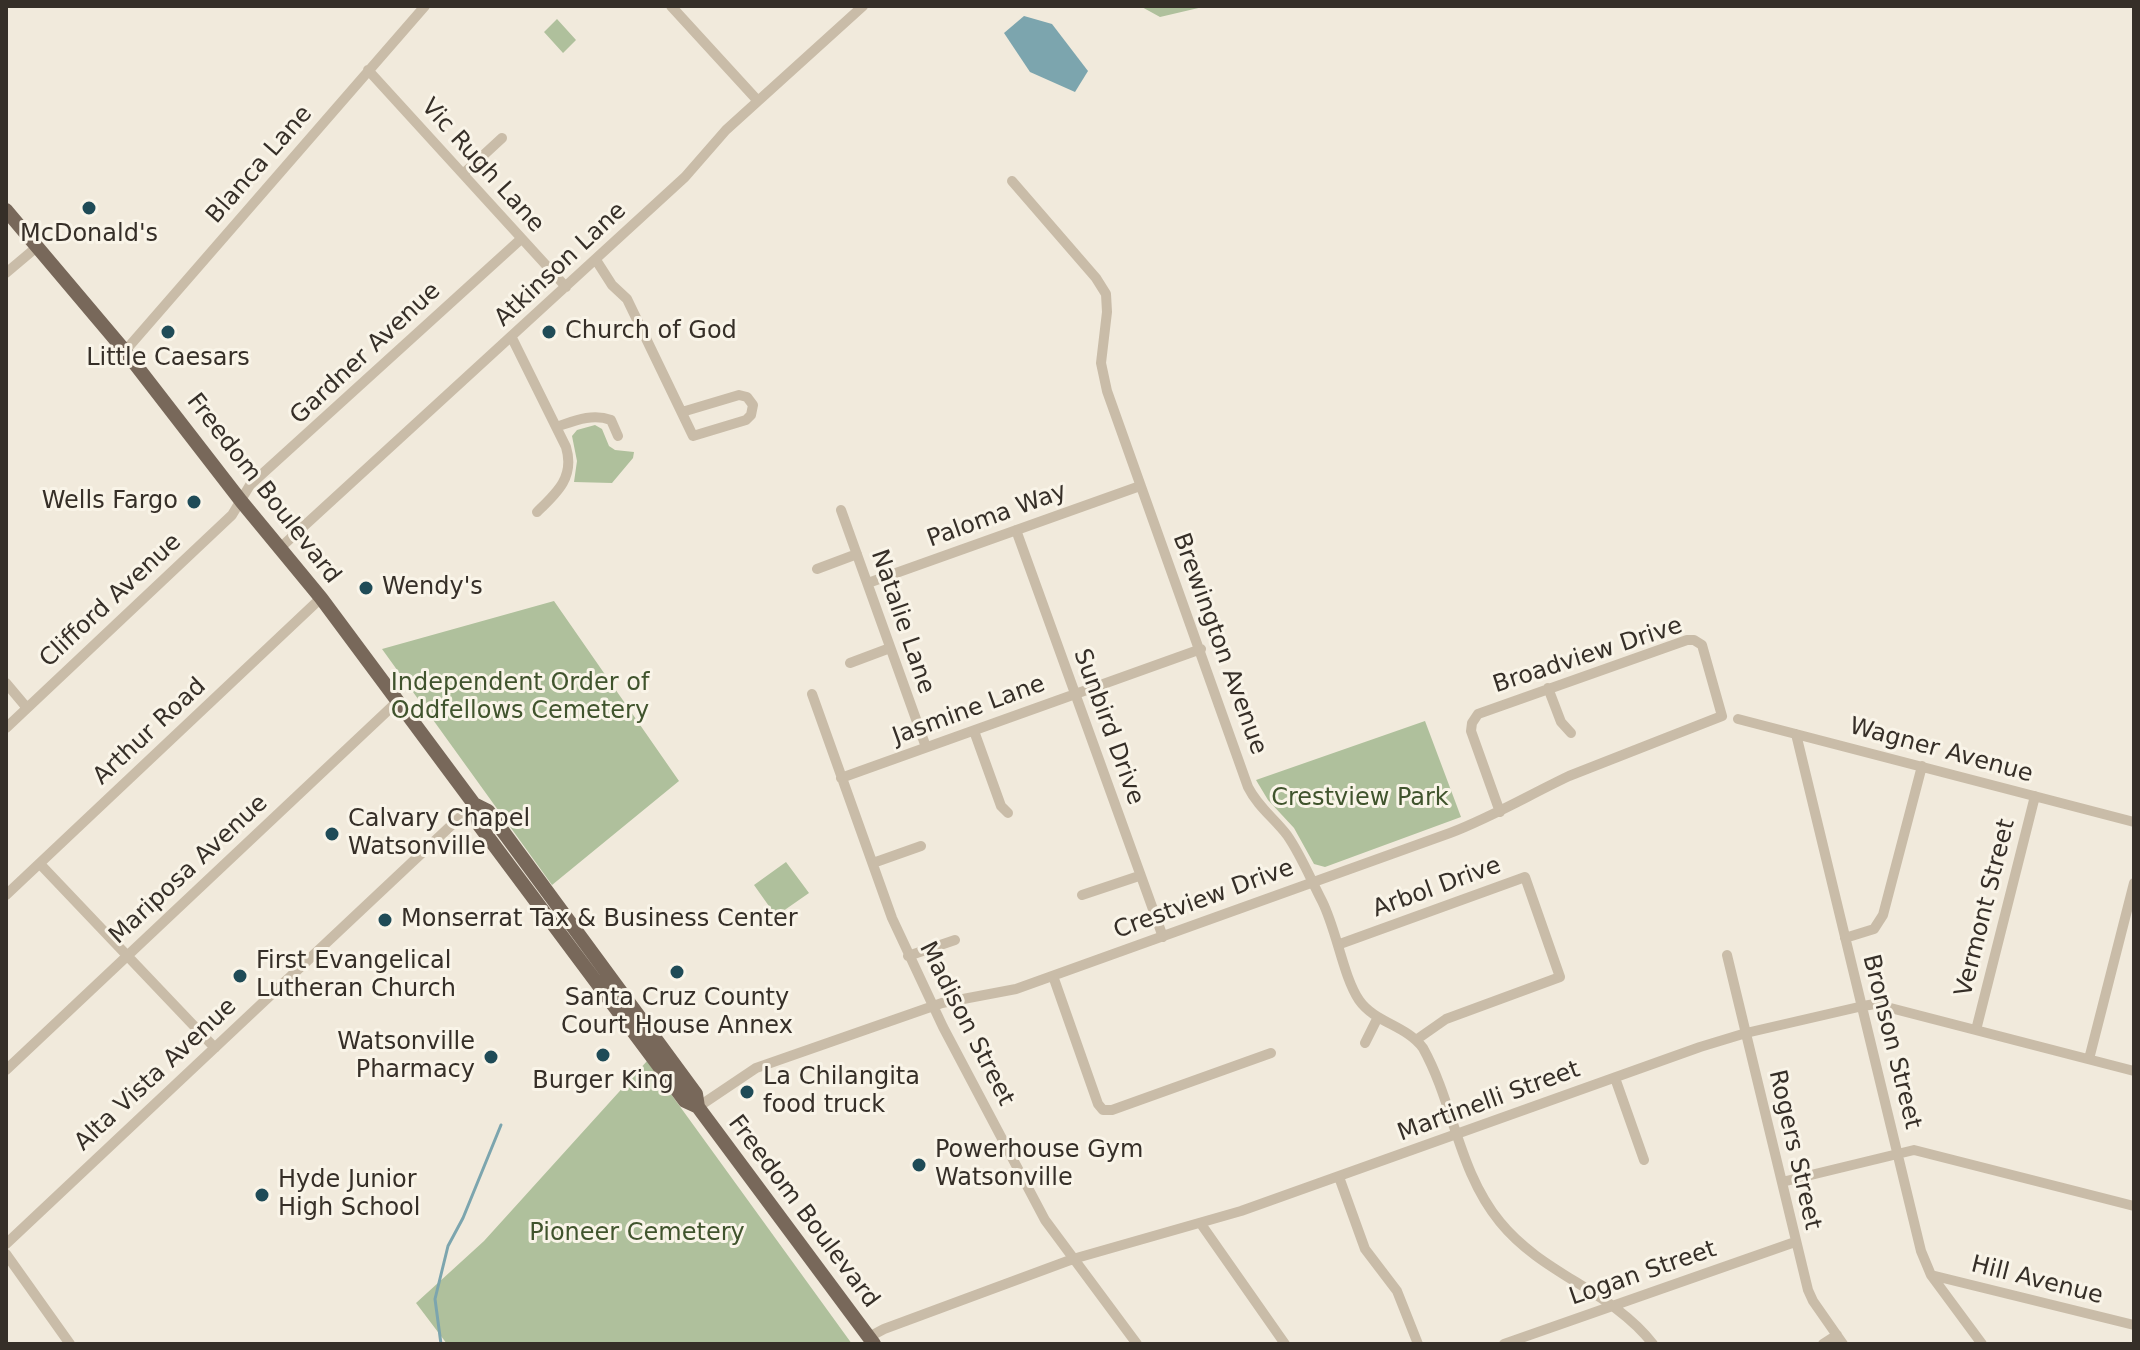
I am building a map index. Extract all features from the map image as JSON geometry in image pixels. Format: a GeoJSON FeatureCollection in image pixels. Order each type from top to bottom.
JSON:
{"type":"FeatureCollection","features":[{"type":"Feature","properties":{"kind":"main road","name":"Freedom Boulevard"},"geometry":{"type":"LineString","coordinates":[[6,210],[125,351],[321,598],[474,804],[479,825],[494,847],[685,1101],[698,1107],[871,1341]]}},
{"type":"Feature","properties":{"kind":"street","name":"Blanca Lane"},"geometry":{"type":"LineString","coordinates":[[125,351],[425,6]]}},
{"type":"Feature","properties":{"kind":"street"},"geometry":{"type":"LineString","coordinates":[[671,6],[758,101]]}},
{"type":"Feature","properties":{"kind":"street","name":"Atkinson Lane"},"geometry":{"type":"LineString","coordinates":[[280,548],[695,168],[726,130],[863,6]]}},
{"type":"Feature","properties":{"kind":"street","name":"Vic Rugh Lane"},"geometry":{"type":"LineString","coordinates":[[368,70],[566,287]]}},
{"type":"Feature","properties":{"kind":"street"},"geometry":{"type":"LineString","coordinates":[[463,174],[502,138]]}},
{"type":"Feature","properties":{"kind":"street","name":"Brewington Avenue"},"geometry":{"type":"LineString","coordinates":[[1012,181],[1096,278],[1106,294],[1101,363],[1118,425],[1201,649],[1248,787],[1257,803],[1286,834],[1312,882],[1340,944],[1357,996],[1378,1017],[1416,1040]]}},
{"type":"Feature","properties":{"kind":"street","name":"Gardner Avenue"},"geometry":{"type":"LineString","coordinates":[[241,501],[250,485],[521,239]]}},
{"type":"Feature","properties":{"kind":"street"},"geometry":{"type":"LineString","coordinates":[[6,273],[38,246]]}},
{"type":"Feature","properties":{"kind":"street"},"geometry":{"type":"LineString","coordinates":[[596,260],[612,285],[627,299],[693,436],[746,420],[751,415],[753,405],[747,397],[739,395],[682,412]]}},
{"type":"Feature","properties":{"kind":"street"},"geometry":{"type":"LineString","coordinates":[[512,338],[567,453],[567,474],[560,490],[537,512]]}},
{"type":"Feature","properties":{"kind":"street"},"geometry":{"type":"LineString","coordinates":[[556,427],[602,417],[611,420],[618,436]]}},
{"type":"Feature","properties":{"kind":"street","name":"Paloma Way"},"geometry":{"type":"LineString","coordinates":[[868,583],[1140,486]]}},
{"type":"Feature","properties":{"kind":"street","name":"Clifford Avenue"},"geometry":{"type":"LineString","coordinates":[[6,728],[232,515],[241,501]]}},
{"type":"Feature","properties":{"kind":"street","name":"Natalie Lane"},"geometry":{"type":"LineString","coordinates":[[841,510],[926,747]]}},
{"type":"Feature","properties":{"kind":"street","name":"Sunbird Drive"},"geometry":{"type":"LineString","coordinates":[[1016,530],[1163,937]]}},
{"type":"Feature","properties":{"kind":"street"},"geometry":{"type":"LineString","coordinates":[[817,569],[857,554]]}},
{"type":"Feature","properties":{"kind":"street","name":"Arthur Road"},"geometry":{"type":"LineString","coordinates":[[6,895],[321,598]]}},
{"type":"Feature","properties":{"kind":"street","name":"Broadview Drive"},"geometry":{"type":"LineString","coordinates":[[1500,812],[1470,722],[1482,712],[1687,640],[1701,638],[1722,716]]}},
{"type":"Feature","properties":{"kind":"street"},"geometry":{"type":"LineString","coordinates":[[850,663],[890,648]]}},
{"type":"Feature","properties":{"kind":"street","name":"Jasmine Lane"},"geometry":{"type":"LineString","coordinates":[[841,778],[1201,649]]}},
{"type":"Feature","properties":{"kind":"street"},"geometry":{"type":"LineString","coordinates":[[6,683],[27,708]]}},
{"type":"Feature","properties":{"kind":"street"},"geometry":{"type":"LineString","coordinates":[[1548,688],[1561,722],[1571,733]]}},
{"type":"Feature","properties":{"kind":"street","name":"Madison Street"},"geometry":{"type":"LineString","coordinates":[[812,694],[908,956],[1037,1208],[1136,1344]]}},
{"type":"Feature","properties":{"kind":"street","name":"Mariposa Avenue"},"geometry":{"type":"LineString","coordinates":[[6,1070],[399,700]]}},
{"type":"Feature","properties":{"kind":"street","name":"Crestview Drive"},"geometry":{"type":"LineString","coordinates":[[698,1107],[756,1068],[933,1006],[1016,989],[1450,833],[1500,812],[1569,776],[1722,716]]}},
{"type":"Feature","properties":{"kind":"street","name":"Wagner Avenue"},"geometry":{"type":"LineString","coordinates":[[1738,719],[2134,822]]}},
{"type":"Feature","properties":{"kind":"street"},"geometry":{"type":"LineString","coordinates":[[974,731],[1001,806],[1008,813]]}},
{"type":"Feature","properties":{"kind":"street","name":"Bronson Street"},"geometry":{"type":"LineString","coordinates":[[1796,734],[1921,1251],[1931,1275],[1982,1344]]}},
{"type":"Feature","properties":{"kind":"street"},"geometry":{"type":"LineString","coordinates":[[1845,938],[1874,929],[1883,915],[1922,766]]}},
{"type":"Feature","properties":{"kind":"street","name":"Vermont Street"},"geometry":{"type":"LineString","coordinates":[[1976,1030],[2035,796]]}},
{"type":"Feature","properties":{"kind":"street","name":"Alta Vista Avenue"},"geometry":{"type":"LineString","coordinates":[[6,1244],[474,804]]}},
{"type":"Feature","properties":{"kind":"street"},"geometry":{"type":"LineString","coordinates":[[873,863],[921,846]]}},
{"type":"Feature","properties":{"kind":"street"},"geometry":{"type":"LineString","coordinates":[[40,864],[215,1048]]}},
{"type":"Feature","properties":{"kind":"street"},"geometry":{"type":"LineString","coordinates":[[1082,895],[1139,876]]}},
{"type":"Feature","properties":{"kind":"street","name":"Arbol Drive"},"geometry":{"type":"LineString","coordinates":[[1340,944],[1525,877],[1560,977],[1446,1019],[1416,1040]]}},
{"type":"Feature","properties":{"kind":"street"},"geometry":{"type":"LineString","coordinates":[[2089,1059],[2134,883]]}},
{"type":"Feature","properties":{"kind":"street"},"geometry":{"type":"LineString","coordinates":[[908,956],[955,940]]}},
{"type":"Feature","properties":{"kind":"street","name":"Rogers Street"},"geometry":{"type":"LineString","coordinates":[[1727,955],[1810,1296],[1840,1340]]}},
{"type":"Feature","properties":{"kind":"street"},"geometry":{"type":"LineString","coordinates":[[1053,976],[1098,1104],[1103,1110],[1112,1110],[1271,1053]]}},
{"type":"Feature","properties":{"kind":"street","name":"Martinelli Street"},"geometry":{"type":"LineString","coordinates":[[871,1341],[884,1329],[1073,1259],[1201,1224],[1746,1033],[1863,1006],[1875,1004],[2134,1071]]}},
{"type":"Feature","properties":{"kind":"street"},"geometry":{"type":"LineString","coordinates":[[1365,1043],[1378,1017]]}},
{"type":"Feature","properties":{"kind":"street"},"geometry":{"type":"LineString","coordinates":[[1416,1040],[1431,1064],[1476,1188],[1491,1211],[1511,1235],[1538,1259],[1614,1305],[1653,1344]]}},
{"type":"Feature","properties":{"kind":"street"},"geometry":{"type":"LineString","coordinates":[[1615,1078],[1644,1160]]}},
{"type":"Feature","properties":{"kind":"street"},"geometry":{"type":"LineString","coordinates":[[1782,1182],[1914,1150],[2134,1206]]}},
{"type":"Feature","properties":{"kind":"street"},"geometry":{"type":"LineString","coordinates":[[1339,1177],[1365,1249],[1397,1291],[1418,1344]]}},
{"type":"Feature","properties":{"kind":"street"},"geometry":{"type":"LineString","coordinates":[[1201,1224],[1285,1344]]}},
{"type":"Feature","properties":{"kind":"street","name":"Logan Street"},"geometry":{"type":"LineString","coordinates":[[1504,1344],[1795,1242]]}},
{"type":"Feature","properties":{"kind":"street"},"geometry":{"type":"LineString","coordinates":[[6,1254],[70,1344]]}},
{"type":"Feature","properties":{"kind":"street","name":"Hill Avenue"},"geometry":{"type":"LineString","coordinates":[[1931,1275],[2134,1325]]}},
{"type":"Feature","properties":{"kind":"street"},"geometry":{"type":"LineString","coordinates":[[1823,1344],[1840,1340]]}},
{"type":"Feature","properties":{"kind":"green space"},"geometry":{"type":"Polygon","coordinates":[[[1140,6],[1207,6],[1160,17],[1140,6]]]}},
{"type":"Feature","properties":{"kind":"green space"},"geometry":{"type":"Polygon","coordinates":[[[557,19],[576,40],[563,53],[544,32],[557,19]]]}},
{"type":"Feature","properties":{"kind":"green space"},"geometry":{"type":"Polygon","coordinates":[[[595,425],[602,429],[609,446],[615,450],[634,452],[633,458],[612,483],[574,482],[577,461],[572,436],[577,430],[595,425]]]}},
{"type":"Feature","properties":{"kind":"green space","name":"Independent Order of Oddfellows Cemetery"},"geometry":{"type":"Polygon","coordinates":[[[554,601],[679,781],[552,885],[382,649],[554,601]]]}},
{"type":"Feature","properties":{"kind":"green space","name":"Crestview Park"},"geometry":{"type":"Polygon","coordinates":[[[1425,721],[1461,817],[1325,867],[1314,864],[1294,828],[1268,800],[1256,780],[1425,721]]]}},
{"type":"Feature","properties":{"kind":"green space"},"geometry":{"type":"Polygon","coordinates":[[[786,862],[809,893],[776,916],[754,885],[786,862]]]}},
{"type":"Feature","properties":{"kind":"green space","name":"Pioneer Cemetery"},"geometry":{"type":"Polygon","coordinates":[[[647,1061],[852,1344],[447,1344],[416,1303],[484,1241],[647,1061]]]}},
{"type":"Feature","properties":{"kind":"water"},"geometry":{"type":"Polygon","coordinates":[[[1024,16],[1052,24],[1088,71],[1075,92],[1030,72],[1004,33],[1024,16]]]}},
{"type":"Feature","properties":{"kind":"waterway"},"geometry":{"type":"LineString","coordinates":[[441,1344],[435,1299],[448,1246],[463,1218],[501,1125]]}},
{"type":"Feature","properties":{"kind":"place","name":"McDonald's"},"geometry":{"type":"Point","coordinates":[89,208]}},
{"type":"Feature","properties":{"kind":"place","name":"Little Caesars"},"geometry":{"type":"Point","coordinates":[168,332]}},
{"type":"Feature","properties":{"kind":"place","name":"Church of God"},"geometry":{"type":"Point","coordinates":[549,332]}},
{"type":"Feature","properties":{"kind":"place","name":"Wells Fargo"},"geometry":{"type":"Point","coordinates":[194,502]}},
{"type":"Feature","properties":{"kind":"place","name":"Wendy's"},"geometry":{"type":"Point","coordinates":[366,588]}},
{"type":"Feature","properties":{"kind":"place","name":"Calvary Chapel Watsonville"},"geometry":{"type":"Point","coordinates":[332,834]}},
{"type":"Feature","properties":{"kind":"place","name":"Monserrat Tax & Business Center"},"geometry":{"type":"Point","coordinates":[385,920]}},
{"type":"Feature","properties":{"kind":"place","name":"Santa Cruz County Court House Annex"},"geometry":{"type":"Point","coordinates":[677,972]}},
{"type":"Feature","properties":{"kind":"place","name":"First Evangelical Lutheran Church"},"geometry":{"type":"Point","coordinates":[240,976]}},
{"type":"Feature","properties":{"kind":"place","name":"Burger King"},"geometry":{"type":"Point","coordinates":[603,1055]}},
{"type":"Feature","properties":{"kind":"place","name":"Watsonville Pharmacy"},"geometry":{"type":"Point","coordinates":[491,1057]}},
{"type":"Feature","properties":{"kind":"place","name":"La Chilangita food truck"},"geometry":{"type":"Point","coordinates":[747,1092]}},
{"type":"Feature","properties":{"kind":"place","name":"Powerhouse Gym Watsonville"},"geometry":{"type":"Point","coordinates":[919,1165]}},
{"type":"Feature","properties":{"kind":"place","name":"Hyde Junior High School"},"geometry":{"type":"Point","coordinates":[262,1195]}}]}
